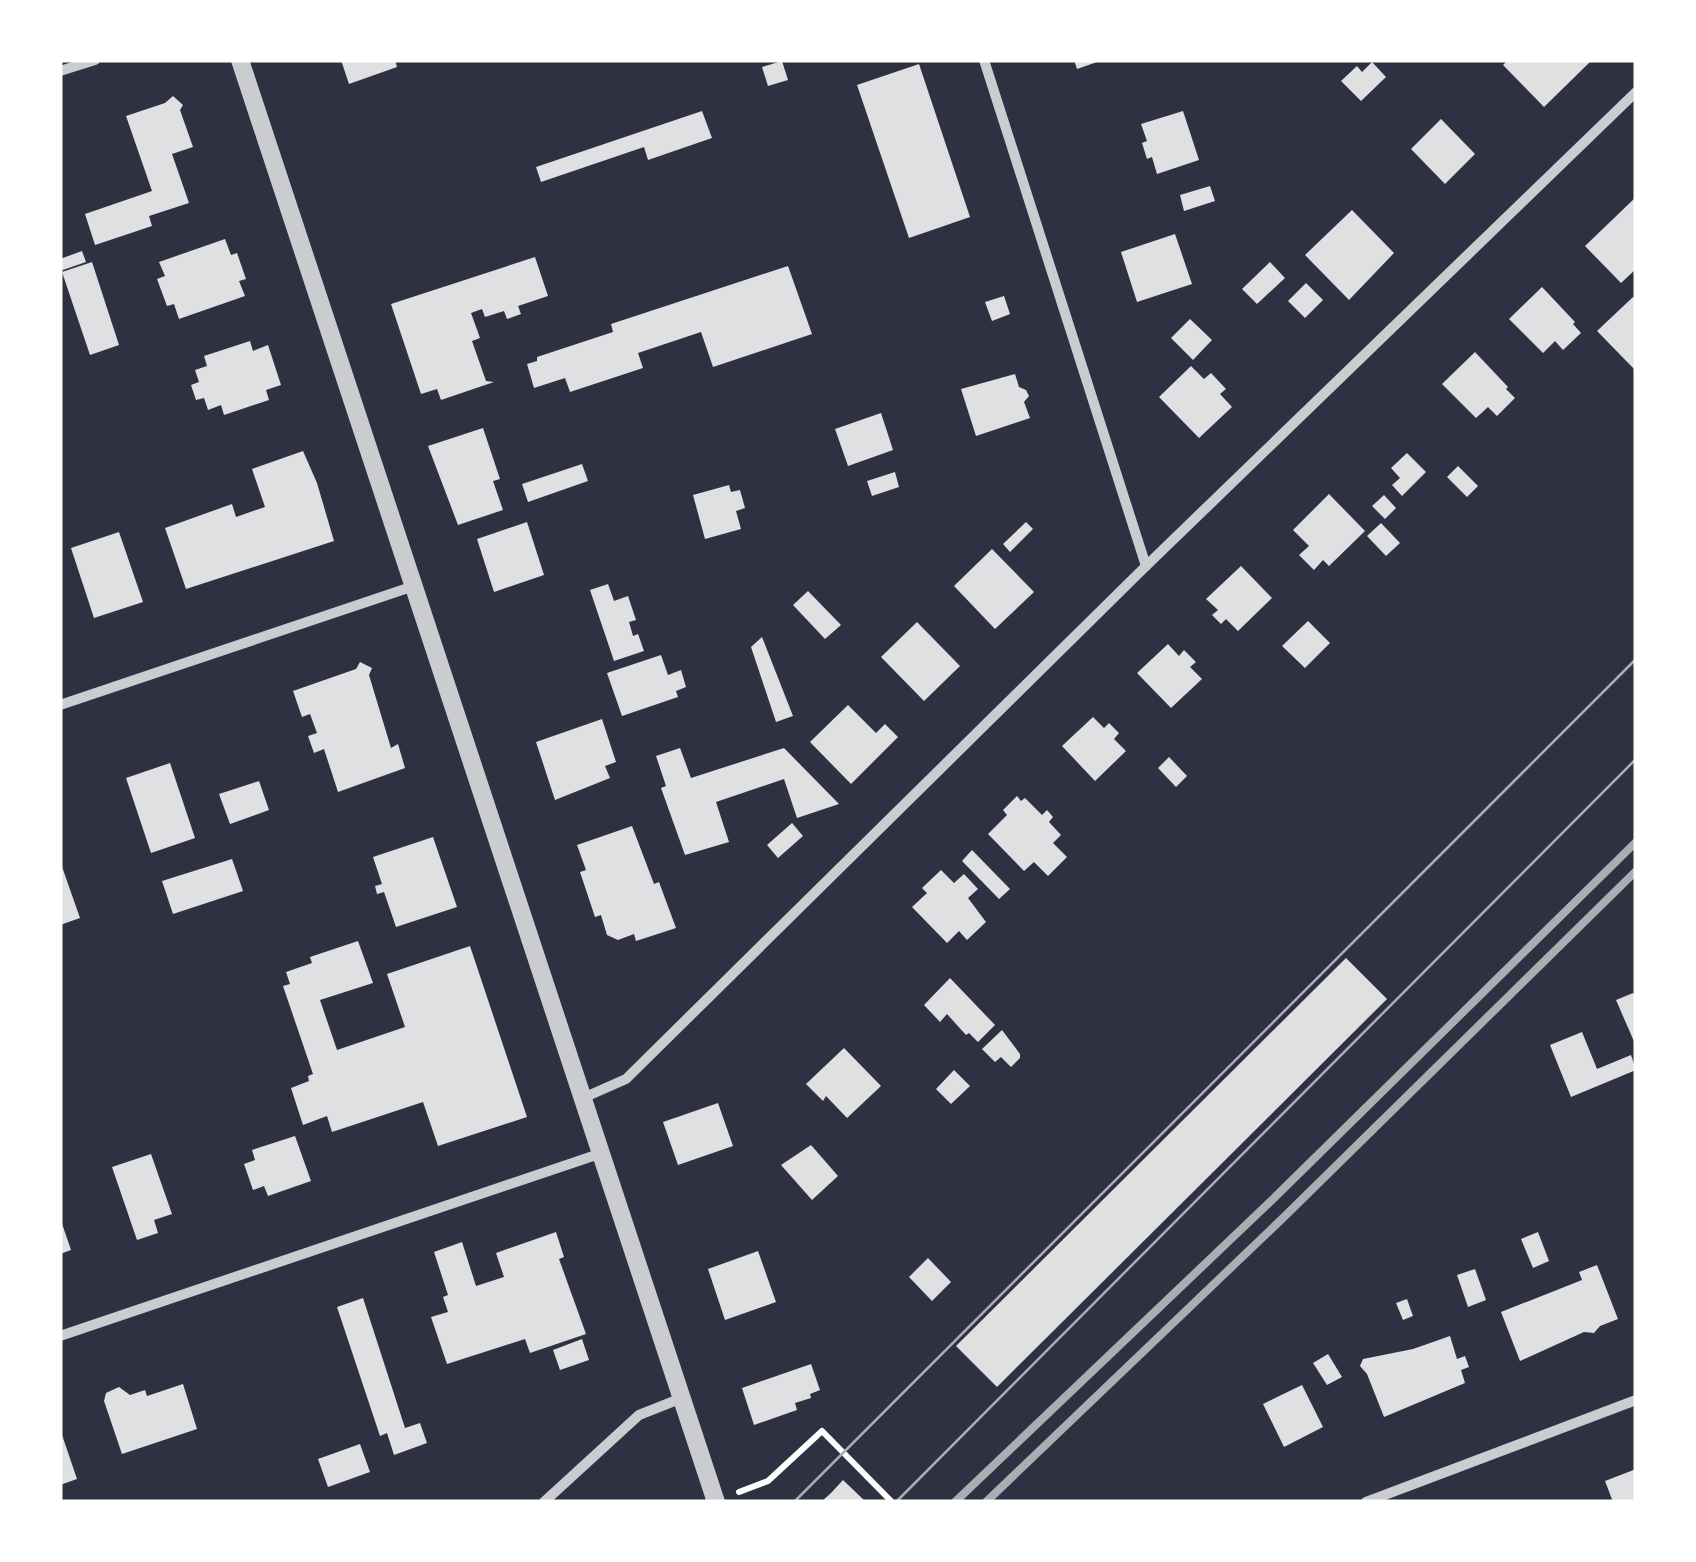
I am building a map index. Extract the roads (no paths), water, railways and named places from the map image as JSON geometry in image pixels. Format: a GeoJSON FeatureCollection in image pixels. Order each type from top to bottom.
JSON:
{"type":"FeatureCollection","features":[{"type":"Feature","properties":{"kind":"street"},"geometry":{"type":"LineString","coordinates":[[60,71],[95,60]]}},
{"type":"Feature","properties":{"kind":"street"},"geometry":{"type":"LineString","coordinates":[[240,60],[716,1502]]}},
{"type":"Feature","properties":{"kind":"street"},"geometry":{"type":"LineString","coordinates":[[984,60],[1146,566]]}},
{"type":"Feature","properties":{"kind":"street"},"geometry":{"type":"LineString","coordinates":[[583,1098],[626,1079],[1146,566],[1636,92]]}},
{"type":"Feature","properties":{"kind":"street"},"geometry":{"type":"LineString","coordinates":[[60,705],[414,586]]}},
{"type":"Feature","properties":{"kind":"street"},"geometry":{"type":"LineString","coordinates":[[60,1336],[602,1153]]}},
{"type":"Feature","properties":{"kind":"street"},"geometry":{"type":"LineString","coordinates":[[544,1502],[639,1415],[682,1398]]}},
{"type":"Feature","properties":{"kind":"street"},"geometry":{"type":"LineString","coordinates":[[1366,1502],[1386,1499],[1636,1400]]}},
{"type":"Feature","properties":{"kind":"tram line"},"geometry":{"type":"LineString","coordinates":[[794,1502],[1636,659]]}},
{"type":"Feature","properties":{"kind":"tram line"},"geometry":{"type":"LineString","coordinates":[[896,1502],[1636,759]]}},
{"type":"Feature","properties":{"kind":"railway"},"geometry":{"type":"LineString","coordinates":[[955,1502],[1271,1201],[1636,842]]}},
{"type":"Feature","properties":{"kind":"railway"},"geometry":{"type":"LineString","coordinates":[[986,1502],[1285,1216],[1636,871]]}}]}
